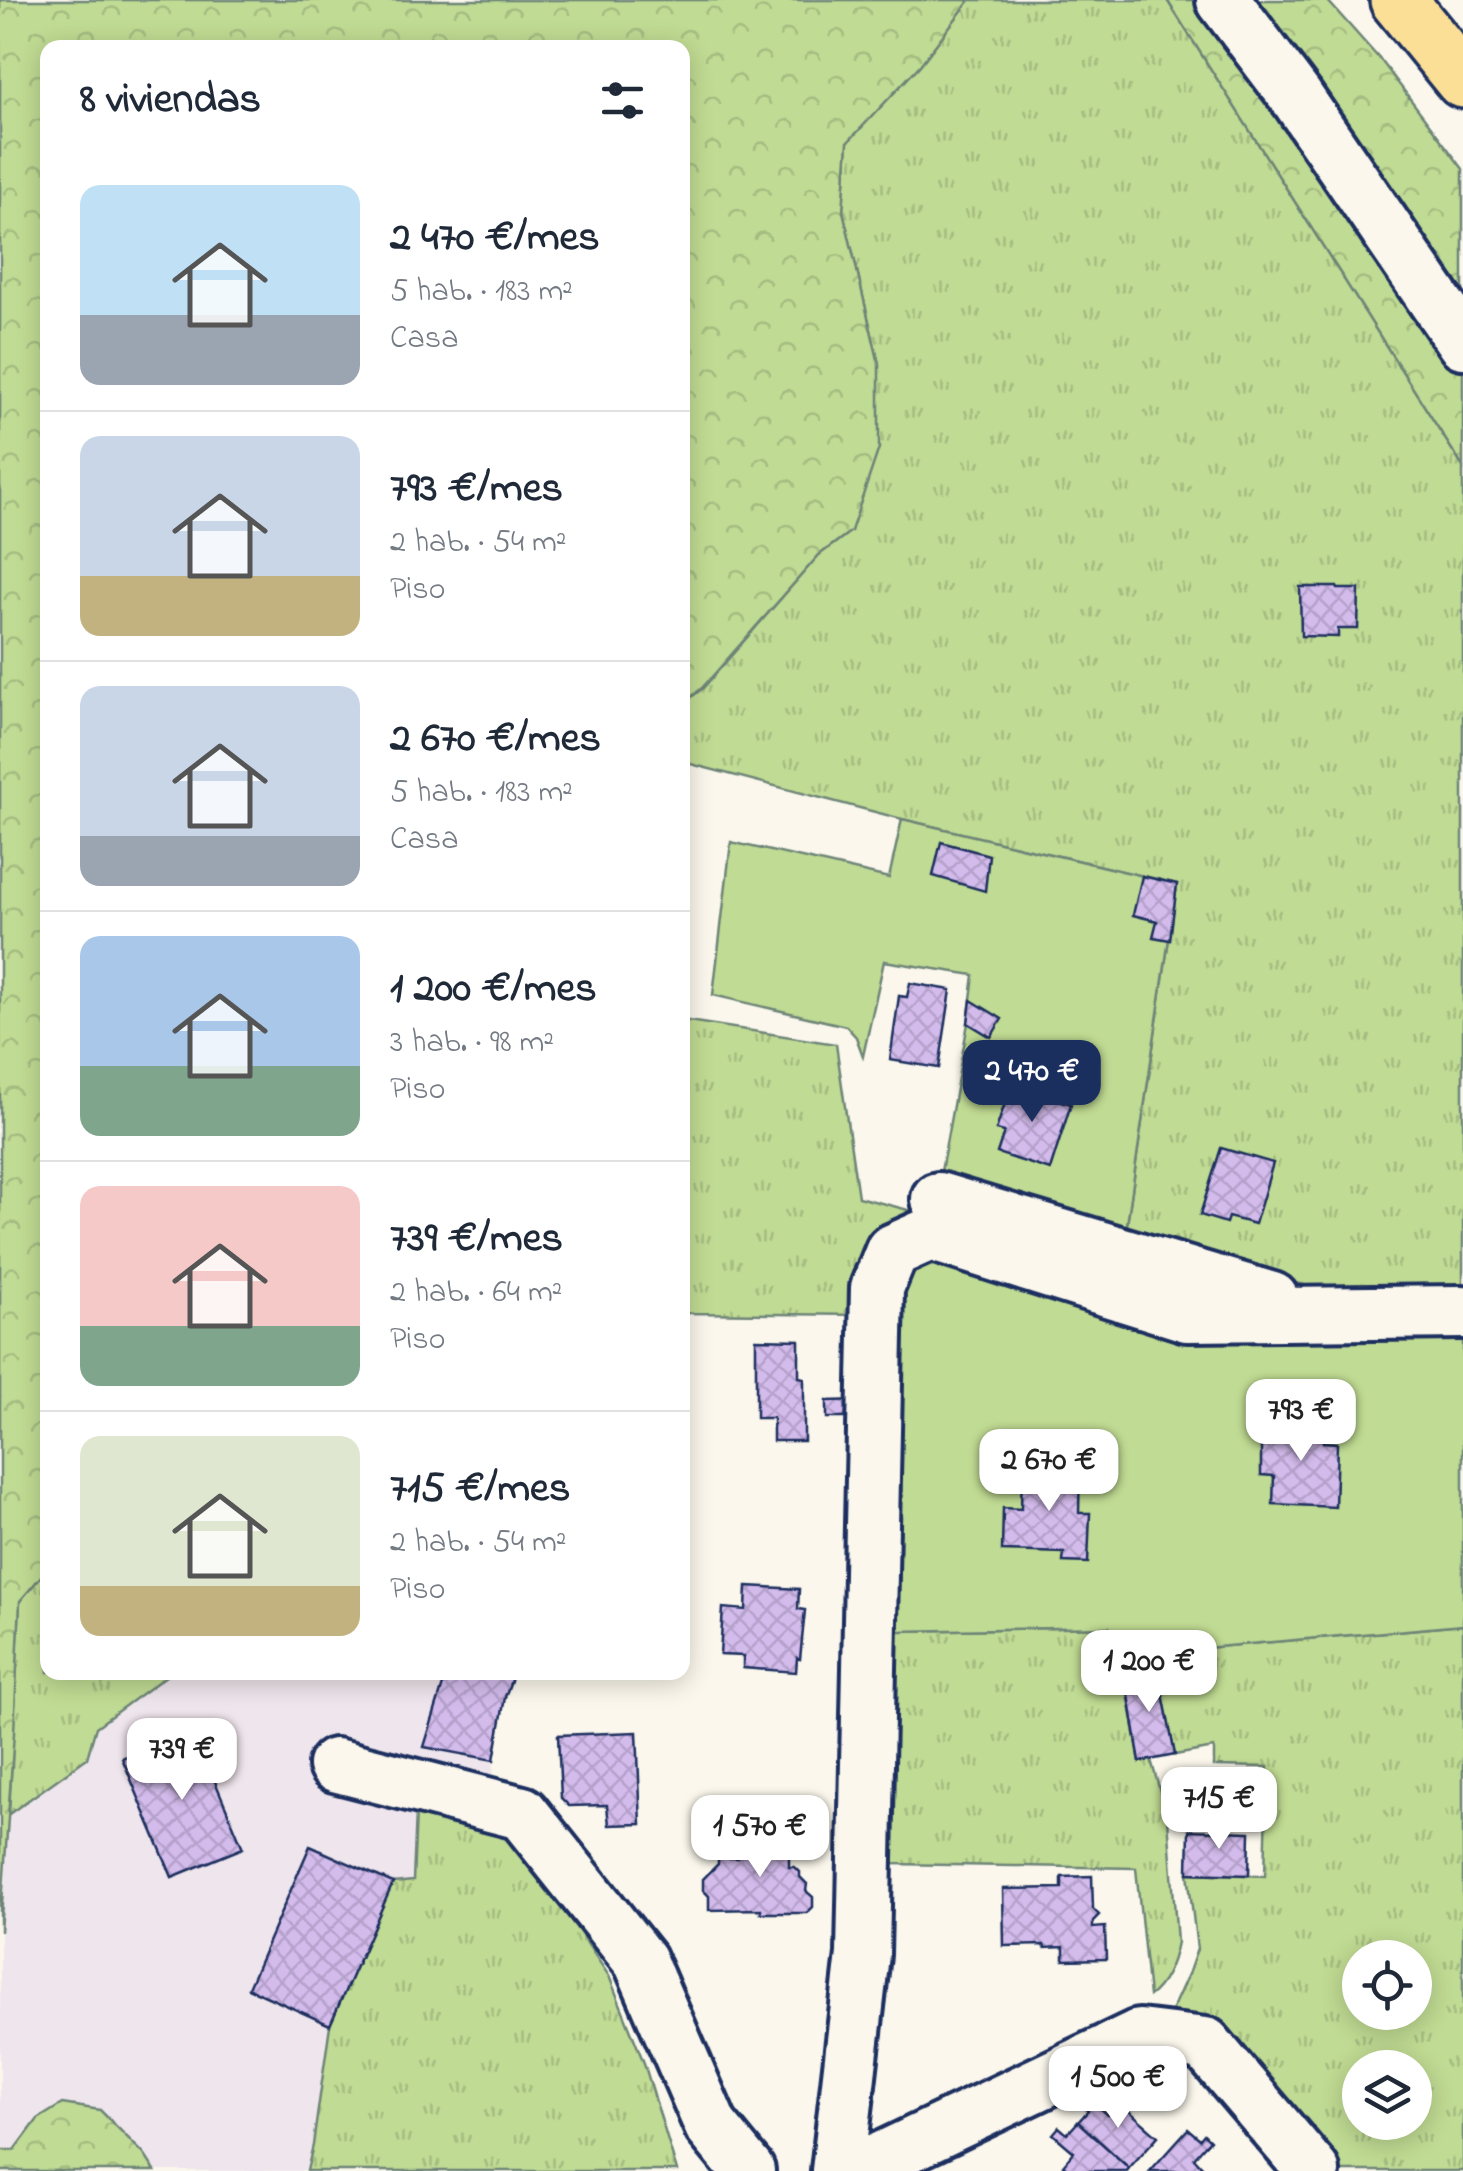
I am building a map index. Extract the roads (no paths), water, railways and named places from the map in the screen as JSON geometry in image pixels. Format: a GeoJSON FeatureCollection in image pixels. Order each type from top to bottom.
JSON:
{"type":"FeatureCollection","features":[{"type":"Feature","properties":{"kind":"highway"},"geometry":{"type":"LineString","coordinates":[[1398,0],[1463,80]]}},
{"type":"Feature","properties":{"kind":"street"},"geometry":{"type":"LineString","coordinates":[[1224,0],[1297,98],[1463,342]]}},
{"type":"Feature","properties":{"kind":"street"},"geometry":{"type":"LineString","coordinates":[[938,1199],[1318,1312]]}},
{"type":"Feature","properties":{"kind":"street"},"geometry":{"type":"LineString","coordinates":[[838,2171],[863,1954],[877,1288],[892,1251],[930,1234],[1187,1315],[1463,1312]]}},
{"type":"Feature","properties":{"kind":"street"},"geometry":{"type":"LineString","coordinates":[[335,1766],[522,1812],[640,1961],[711,2126],[748,2171]]}},
{"type":"Feature","properties":{"kind":"street"},"geometry":{"type":"LineString","coordinates":[[867,2171],[877,2161],[1138,2036],[1205,2044],[1313,2171]]}}]}
